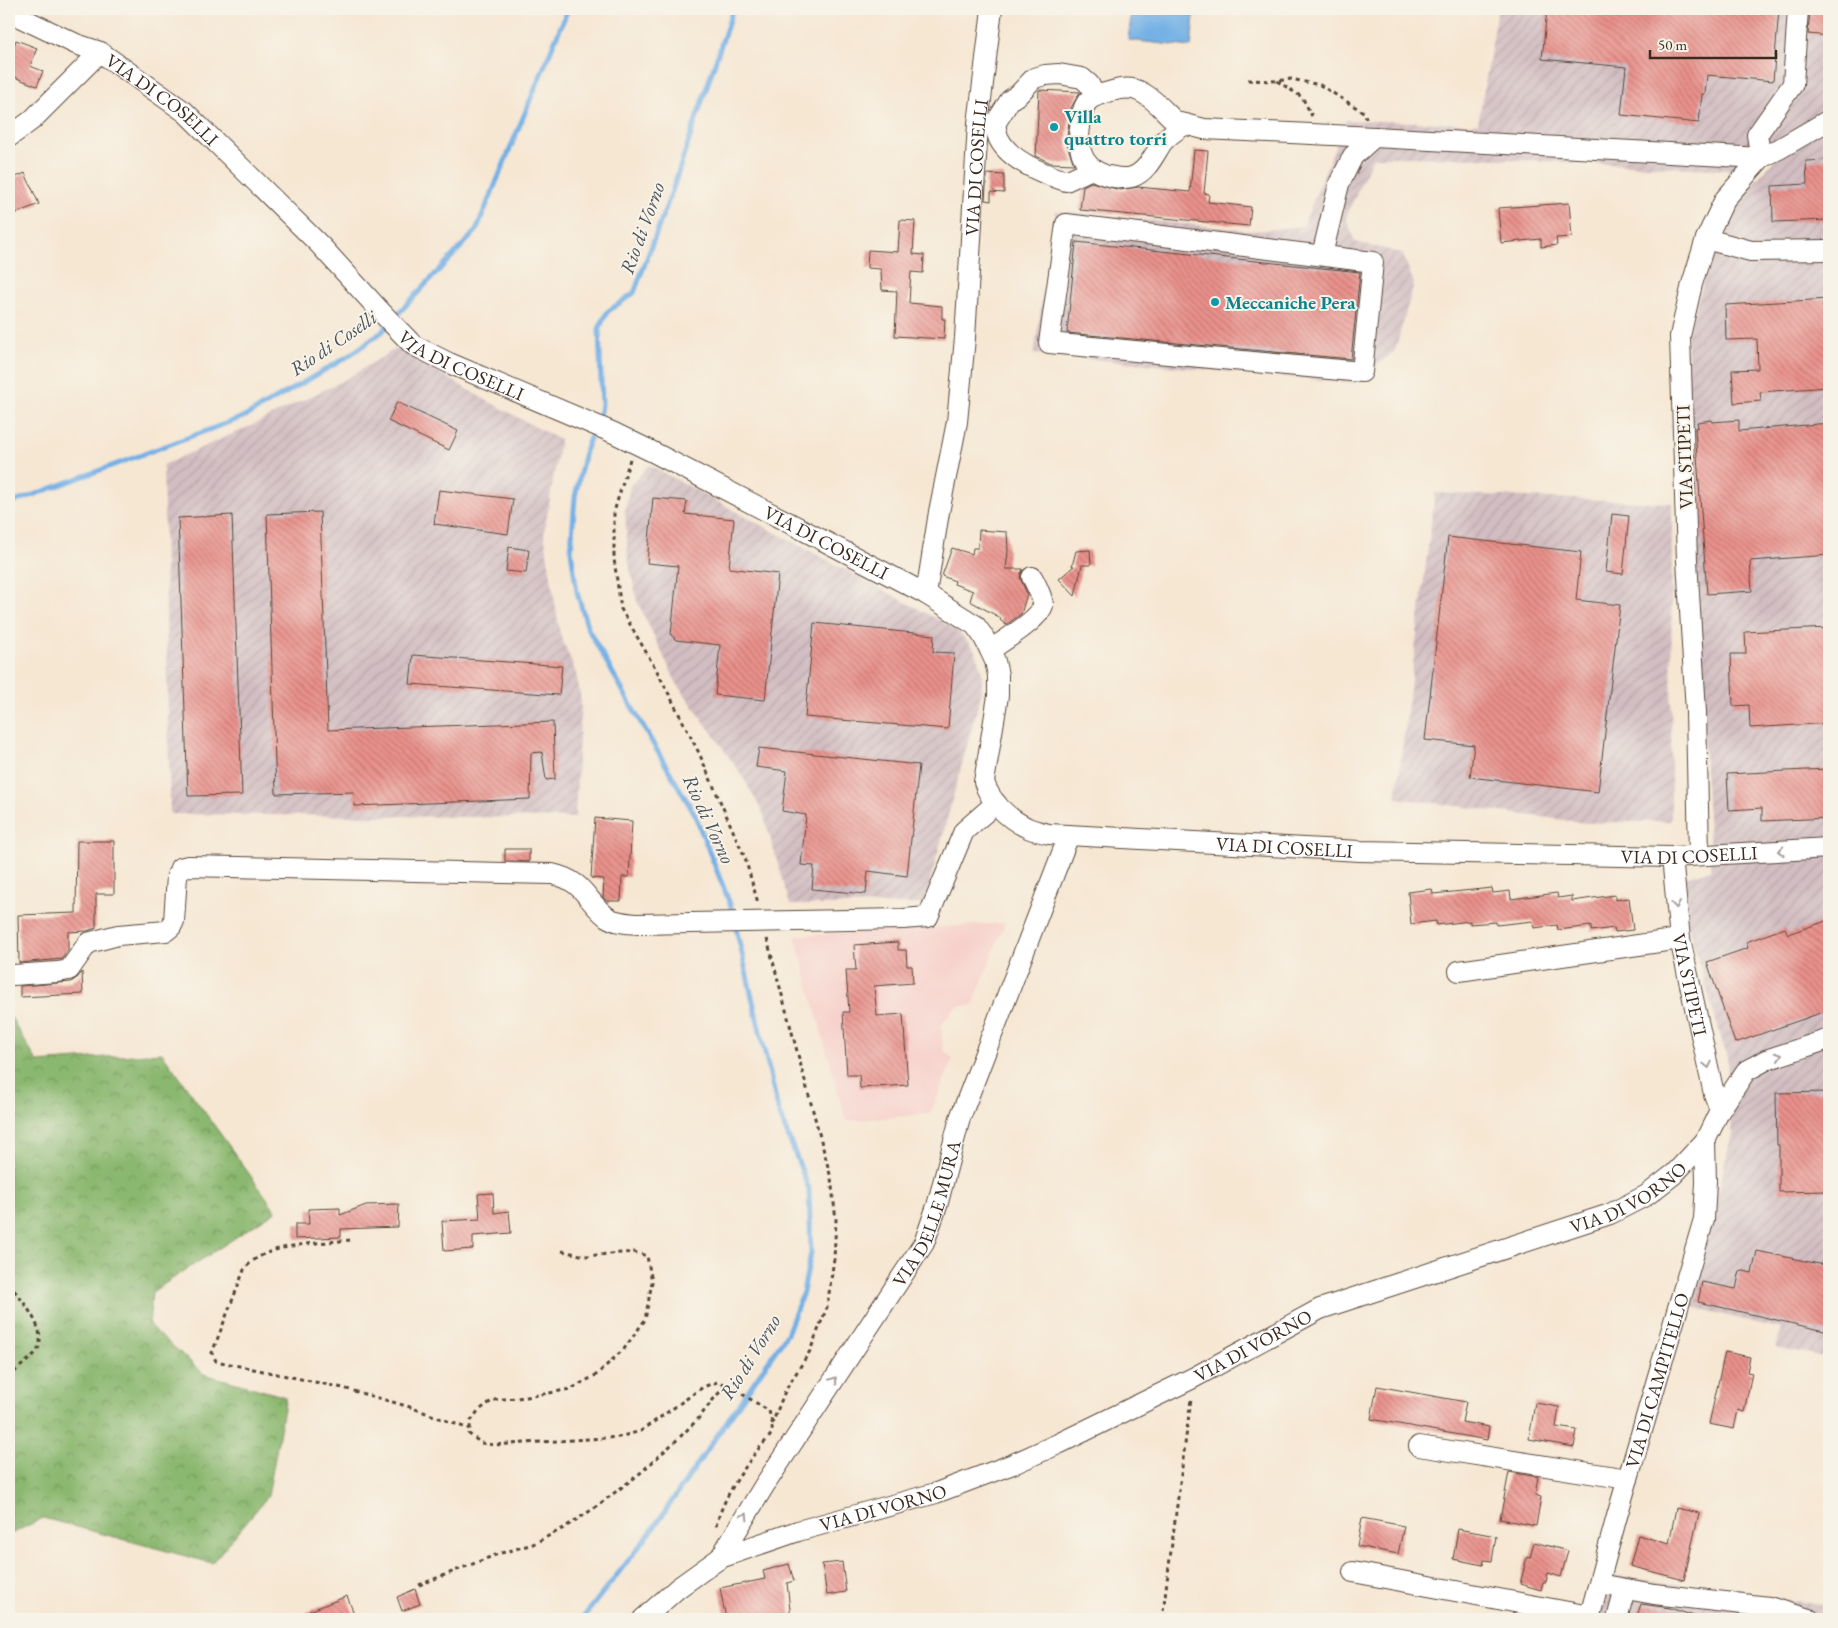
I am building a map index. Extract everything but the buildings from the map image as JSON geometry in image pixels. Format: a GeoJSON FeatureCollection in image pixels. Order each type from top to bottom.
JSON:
{"type":"FeatureCollection","features":[{"type":"Feature","properties":{"kind":"street","name":"VIA DI COSELLI"},"geometry":{"type":"LineString","coordinates":[[926,594],[939,512],[957,422],[986,124],[992,9]]}},
{"type":"Feature","properties":{"kind":"street"},"geometry":{"type":"LineString","coordinates":[[1186,124],[1163,142],[1150,163],[1135,176],[1125,179],[1103,176],[1092,169],[1081,153],[1079,133],[1083,111],[1088,100],[1095,96],[1124,88],[1133,88],[1150,98],[1176,122],[1186,124],[1204,129],[1761,158],[1758,135],[1794,84],[1798,9]]}},
{"type":"Feature","properties":{"kind":"street"},"geometry":{"type":"LineString","coordinates":[[9,12],[76,44],[100,52]]}},
{"type":"Feature","properties":{"kind":"street","name":"VIA DI COSELLI"},"geometry":{"type":"LineString","coordinates":[[9,137],[32,120],[100,52],[185,112],[320,245],[397,330],[413,345],[449,363],[635,443],[926,594],[974,625],[984,636],[995,661],[998,675],[998,696],[984,782],[988,795],[996,804],[1026,828],[1049,834],[1360,851],[1672,857],[1829,848]]}},
{"type":"Feature","properties":{"kind":"street"},"geometry":{"type":"LineString","coordinates":[[1092,169],[1066,181],[1035,170],[1023,164],[986,124],[1034,78],[1045,74],[1059,74],[1082,78],[1090,84],[1095,96]]}},
{"type":"Feature","properties":{"kind":"street","name":"VIA STIPETI"},"geometry":{"type":"LineString","coordinates":[[1699,855],[1696,712],[1687,560],[1680,336],[1692,284],[1706,239],[1725,199],[1761,158],[1829,120]]}},
{"type":"Feature","properties":{"kind":"street"},"geometry":{"type":"LineString","coordinates":[[1322,255],[1339,184],[1353,156],[1373,137]]}},
{"type":"Feature","properties":{"kind":"street"},"geometry":{"type":"LineString","coordinates":[[1066,224],[1322,255],[1372,262],[1362,372],[1049,343],[1066,224]]}},
{"type":"Feature","properties":{"kind":"street"},"geometry":{"type":"LineString","coordinates":[[1706,239],[1751,251],[1829,250]]}},
{"type":"Feature","properties":{"kind":"street"},"geometry":{"type":"LineString","coordinates":[[990,650],[1015,634],[1043,606],[1043,599],[1037,591],[1037,586],[1032,578]]}},
{"type":"Feature","properties":{"kind":"street"},"geometry":{"type":"LineString","coordinates":[[13,975],[69,970],[88,943],[118,935],[166,931],[172,928],[177,876],[180,868],[188,866],[552,874],[566,877],[578,886],[607,917],[619,922],[638,924],[928,917],[964,831],[996,804]]}},
{"type":"Feature","properties":{"kind":"street","name":"VIA DELLE MURA"},"geometry":{"type":"LineString","coordinates":[[720,1558],[764,1486],[924,1243],[937,1206],[960,1118],[1068,835]]}},
{"type":"Feature","properties":{"kind":"street","name":"VIA STIPETI"},"geometry":{"type":"LineString","coordinates":[[1672,857],[1680,939],[1714,1094],[1720,1110]]}},
{"type":"Feature","properties":{"kind":"street"},"geometry":{"type":"LineString","coordinates":[[1459,971],[1680,939]]}},
{"type":"Feature","properties":{"kind":"street","name":"VIA DI VORNO"},"geometry":{"type":"LineString","coordinates":[[643,1619],[678,1588],[720,1558],[798,1531],[936,1493],[1013,1464],[1193,1378],[1320,1309],[1610,1214],[1647,1195],[1674,1174],[1705,1141],[1720,1110],[1746,1071],[1766,1060],[1829,1039]]}},
{"type":"Feature","properties":{"kind":"street","name":"VIA DI CAMPITELLO"},"geometry":{"type":"LineString","coordinates":[[1590,1618],[1628,1478],[1704,1219],[1706,1182],[1705,1141]]}},
{"type":"Feature","properties":{"kind":"street"},"geometry":{"type":"LineString","coordinates":[[1419,1446],[1628,1478]]}},
{"type":"Feature","properties":{"kind":"street"},"geometry":{"type":"LineString","coordinates":[[1353,1572],[1590,1618]]}},
{"type":"Feature","properties":{"kind":"street"},"geometry":{"type":"LineString","coordinates":[[1599,1584],[1769,1607],[1809,1619]]}},
{"type":"Feature","properties":{"kind":"street"},"geometry":{"type":"LineString","coordinates":[[1617,1619],[1625,1589]]}},
{"type":"Feature","properties":{"kind":"path"},"geometry":{"type":"LineString","coordinates":[[1248,80],[1276,81],[1291,79],[1320,85],[1365,113],[1373,137]]}},
{"type":"Feature","properties":{"kind":"path"},"geometry":{"type":"LineString","coordinates":[[1276,81],[1302,97],[1319,134]]}},
{"type":"Feature","properties":{"kind":"path"},"geometry":{"type":"LineString","coordinates":[[635,443],[614,512],[614,560],[621,610],[657,671],[699,753],[745,858],[755,921],[772,962],[831,1178],[836,1220],[834,1259],[827,1308],[810,1350],[785,1390],[772,1424],[771,1434],[757,1450],[729,1492],[720,1510],[714,1532],[720,1558]]}},
{"type":"Feature","properties":{"kind":"path"},"geometry":{"type":"LineString","coordinates":[[350,1240],[270,1251],[250,1262],[244,1270],[212,1353],[216,1361],[343,1388],[410,1408],[470,1429]]}},
{"type":"Feature","properties":{"kind":"path"},"geometry":{"type":"LineString","coordinates":[[562,1251],[585,1256],[634,1252],[646,1256],[652,1282],[644,1320],[624,1348],[596,1375],[571,1389],[527,1398],[493,1400],[478,1410],[471,1421],[469,1434],[481,1443],[494,1444],[619,1437],[641,1430],[703,1388],[717,1382],[728,1385],[768,1411],[772,1424]]}},
{"type":"Feature","properties":{"kind":"path"},"geometry":{"type":"LineString","coordinates":[[9,1284],[27,1306],[37,1325],[40,1336],[38,1348],[13,1373],[9,1374]]}},
{"type":"Feature","properties":{"kind":"path"},"geometry":{"type":"LineString","coordinates":[[1162,1619],[1193,1378]]}},
{"type":"Feature","properties":{"kind":"path"},"geometry":{"type":"LineString","coordinates":[[419,1585],[498,1554],[532,1544],[562,1529],[593,1509],[638,1475],[680,1437],[728,1385]]}},
{"type":"Feature","properties":{"kind":"shaded area"},"geometry":{"type":"Polygon","coordinates":[[[1498,9],[1829,9],[1829,110],[1778,140],[1746,165],[1733,170],[1478,158],[1373,157],[1346,217],[1355,242],[1402,253],[1414,283],[1395,351],[1354,383],[1034,354],[1056,211],[1255,231],[1303,226],[1346,120],[1478,124],[1498,9]]]}},
{"type":"Feature","properties":{"kind":"shaded area"},"geometry":{"type":"Polygon","coordinates":[[[1829,126],[1829,1358],[1776,1347],[1781,1329],[1689,1306],[1732,1134],[1727,1058],[1685,915],[1684,877],[1711,870],[1686,440],[1688,331],[1711,258],[1734,204],[1774,161],[1829,126]]]}},
{"type":"Feature","properties":{"kind":"shaded area"},"geometry":{"type":"Polygon","coordinates":[[[397,348],[484,399],[560,440],[544,533],[560,634],[576,673],[581,700],[575,818],[170,814],[163,465],[255,424],[344,380],[397,348]]]}},
{"type":"Feature","properties":{"kind":"shaded area"},"geometry":{"type":"Polygon","coordinates":[[[649,465],[956,629],[974,649],[982,672],[982,690],[924,904],[790,905],[763,813],[741,774],[676,682],[637,601],[628,559],[625,510],[630,486],[649,465]]]}},
{"type":"Feature","properties":{"kind":"shaded area"},"geometry":{"type":"Polygon","coordinates":[[[1435,493],[1672,503],[1671,821],[1586,823],[1396,798],[1435,493]]]}},
{"type":"Feature","properties":{"kind":"shaded area"},"geometry":{"type":"Polygon","coordinates":[[[1005,923],[973,1005],[956,1007],[941,1025],[943,1050],[953,1059],[930,1114],[846,1121],[795,936],[1005,923]]]}},
{"type":"Feature","properties":{"kind":"shaded area"},"geometry":{"type":"Polygon","coordinates":[[[1610,1575],[1829,1606],[1829,1619],[1597,1619],[1610,1575]]]}},
{"type":"Feature","properties":{"kind":"green space"},"geometry":{"type":"Polygon","coordinates":[[[9,1014],[37,1062],[162,1053],[276,1211],[152,1292],[149,1325],[204,1374],[286,1397],[268,1496],[212,1563],[43,1518],[9,1535],[9,1014]]]}},
{"type":"Feature","properties":{"kind":"water"},"geometry":{"type":"Polygon","coordinates":[[[1132,9],[1194,15],[1191,47],[1128,40],[1132,9]]]}},
{"type":"Feature","properties":{"kind":"waterway","name":"Rio di Coselli"},"geometry":{"type":"LineString","coordinates":[[393,319],[476,231],[568,9]]}},
{"type":"Feature","properties":{"kind":"waterway","name":"Rio di Vorno"},"geometry":{"type":"LineString","coordinates":[[597,420],[602,405],[599,329],[607,312],[634,293],[672,191],[733,9]]}},
{"type":"Feature","properties":{"kind":"waterway","name":"Rio di Coselli"},"geometry":{"type":"LineString","coordinates":[[9,504],[246,416],[347,357],[382,332],[388,325]]}},
{"type":"Feature","properties":{"kind":"waterway","name":"Rio di Vorno"},"geometry":{"type":"LineString","coordinates":[[594,428],[585,451],[575,497],[571,550],[577,592],[588,629],[694,813],[734,917]]}},
{"type":"Feature","properties":{"kind":"waterway","name":"Rio di Vorno"},"geometry":{"type":"LineString","coordinates":[[582,1619],[650,1533],[787,1334],[803,1292],[811,1253],[809,1189],[779,1113],[736,928]]}},
{"type":"Feature","properties":{"kind":"place","name":"Villa quattro torri"},"geometry":{"type":"Point","coordinates":[1054,127]}},
{"type":"Feature","properties":{"kind":"place","name":"Meccaniche Pera"},"geometry":{"type":"Point","coordinates":[1215,302]}}]}
